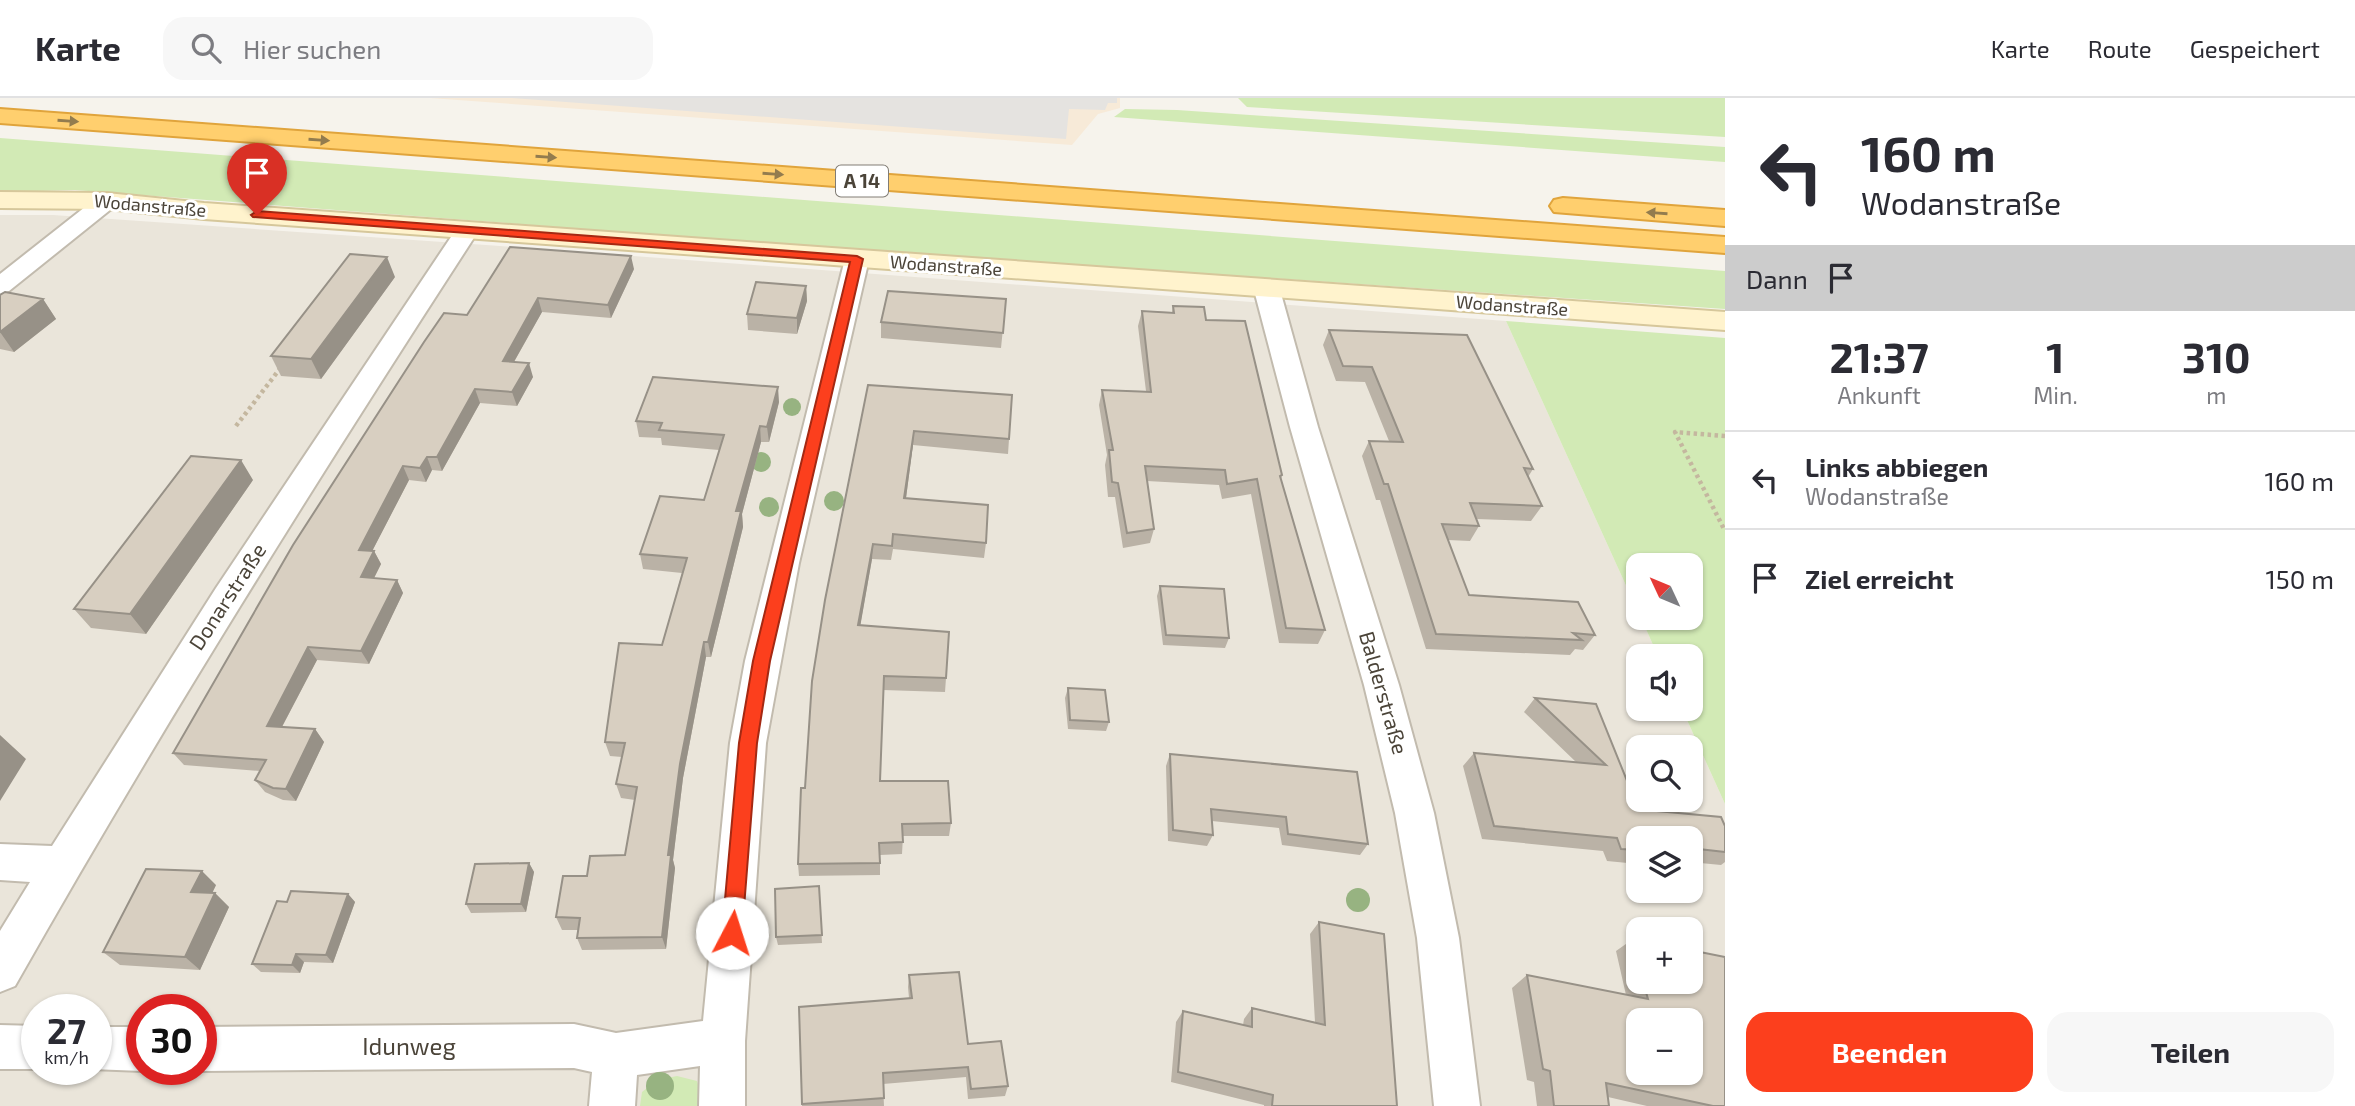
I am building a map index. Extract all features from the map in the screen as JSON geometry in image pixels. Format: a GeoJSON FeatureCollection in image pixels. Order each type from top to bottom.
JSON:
{"type":"FeatureCollection","features":[{"type":"Feature","properties":{"kind":"highway","name":"A 14"},"geometry":{"type":"LineString","coordinates":[[76,98],[810,152]]}},
{"type":"Feature","properties":{"kind":"highway","name":"A 14"},"geometry":{"type":"LineString","coordinates":[[0,116],[1725,245]]}},
{"type":"Feature","properties":{"kind":"highway"},"geometry":{"type":"LineString","coordinates":[[1545,205],[1725,218]]}},
{"type":"Feature","properties":{"kind":"street","name":"Wodanstraße"},"geometry":{"type":"LineString","coordinates":[[0,200],[107,201],[857,259],[1725,321]]}},
{"type":"Feature","properties":{"kind":"street"},"geometry":{"type":"LineString","coordinates":[[0,286],[107,201]]}},
{"type":"Feature","properties":{"kind":"street","name":"Donarstraße"},"geometry":{"type":"LineString","coordinates":[[0,971],[195,649],[467,230]]}},
{"type":"Feature","properties":{"kind":"street"},"geometry":{"type":"LineString","coordinates":[[722,1106],[723,1041],[748,743],[762,661],[857,259]]}},
{"type":"Feature","properties":{"kind":"street","name":"Balderstraße"},"geometry":{"type":"LineString","coordinates":[[1267,289],[1304,427],[1406,774],[1430,897],[1454,1062],[1457,1106]]}},
{"type":"Feature","properties":{"kind":"street"},"geometry":{"type":"LineString","coordinates":[[0,862],[62,865]]}},
{"type":"Feature","properties":{"kind":"street","name":"Idunweg"},"geometry":{"type":"LineString","coordinates":[[217,1049],[574,1046],[616,1055],[723,1041]]}},
{"type":"Feature","properties":{"kind":"street"},"geometry":{"type":"LineString","coordinates":[[0,1047],[21,1048]]}},
{"type":"Feature","properties":{"kind":"street"},"geometry":{"type":"LineString","coordinates":[[612,1106],[616,1055]]}},
{"type":"Feature","properties":{"kind":"path"},"geometry":{"type":"LineString","coordinates":[[236,426],[285,362]]}},
{"type":"Feature","properties":{"kind":"path"},"geometry":{"type":"LineString","coordinates":[[1725,436],[1675,432],[1725,531]]}},
{"type":"Feature","properties":{"kind":"shaded area"},"geometry":{"type":"Polygon","coordinates":[[[430,98],[1120,98],[1120,108],[1098,114],[1072,145],[430,98]]]}},
{"type":"Feature","properties":{"kind":"shaded area"},"geometry":{"type":"Polygon","coordinates":[[[512,98],[1117,98],[1117,103],[1108,103],[1105,110],[1069,109],[1066,139],[512,98]]]}},
{"type":"Feature","properties":{"kind":"shaded area"},"geometry":{"type":"Polygon","coordinates":[[[0,215],[53,215],[486,245],[1506,321],[1626,586],[1626,630],[1646,630],[1653,644],[1626,644],[1626,721],[1687,721],[1694,735],[1626,735],[1626,812],[1703,812],[1703,755],[1725,804],[1725,1106],[0,1106],[0,215]]]}},
{"type":"Feature","properties":{"kind":"green space"},"geometry":{"type":"Polygon","coordinates":[[[1238,98],[1725,98],[1725,137],[1247,107],[1238,98]]]}},
{"type":"Feature","properties":{"kind":"green space"},"geometry":{"type":"Polygon","coordinates":[[[1125,109],[1177,110],[1725,147],[1725,162],[1114,117],[1125,109]]]}},
{"type":"Feature","properties":{"kind":"green space"},"geometry":{"type":"Polygon","coordinates":[[[0,138],[1725,271],[1725,309],[859,250],[75,190],[0,192],[0,138]]]}},
{"type":"Feature","properties":{"kind":"green space"},"geometry":{"type":"Polygon","coordinates":[[[1506,321],[1725,338],[1725,804],[1703,755],[1703,735],[1694,735],[1687,721],[1703,721],[1703,644],[1653,644],[1646,630],[1703,630],[1703,553],[1626,553],[1626,586],[1506,321]]]}},
{"type":"Feature","properties":{"kind":"green space"},"geometry":{"type":"Polygon","coordinates":[[[677,1076],[697,1081],[705,1106],[640,1106],[642,1092],[657,1080],[677,1076]]]}},
{"type":"Feature","properties":{"kind":"building"},"geometry":{"type":"Polygon","coordinates":[[[510,247],[631,256],[608,305],[538,298],[503,361],[529,363],[512,392],[475,389],[437,457],[427,457],[420,468],[403,466],[359,550],[374,551],[361,577],[397,580],[361,651],[308,647],[267,726],[315,729],[286,789],[273,788],[255,780],[266,760],[173,753],[293,545],[424,342],[444,313],[467,315],[510,247]]]}},
{"type":"Feature","properties":{"kind":"building"},"geometry":{"type":"Polygon","coordinates":[[[350,254],[387,257],[311,359],[271,356],[350,254]]]}},
{"type":"Feature","properties":{"kind":"building"},"geometry":{"type":"Polygon","coordinates":[[[756,282],[806,286],[797,318],[747,314],[756,282]]]}},
{"type":"Feature","properties":{"kind":"building"},"geometry":{"type":"Polygon","coordinates":[[[888,291],[1006,299],[1003,333],[881,322],[888,291]]]}},
{"type":"Feature","properties":{"kind":"building"},"geometry":{"type":"Polygon","coordinates":[[[5,292],[43,299],[0,332],[0,295],[5,292]]]}},
{"type":"Feature","properties":{"kind":"building"},"geometry":{"type":"Polygon","coordinates":[[[1173,306],[1204,307],[1206,320],[1245,321],[1282,475],[1280,476],[1325,630],[1286,628],[1257,479],[1227,484],[1225,470],[1145,466],[1154,529],[1127,533],[1118,483],[1112,482],[1109,450],[1113,450],[1102,390],[1151,392],[1142,311],[1174,313],[1173,306]]]}},
{"type":"Feature","properties":{"kind":"building"},"geometry":{"type":"Polygon","coordinates":[[[1329,330],[1467,335],[1533,469],[1524,468],[1542,506],[1470,503],[1479,526],[1442,524],[1469,595],[1578,602],[1595,635],[1573,633],[1582,640],[1436,634],[1388,484],[1384,484],[1369,441],[1403,442],[1372,367],[1343,366],[1329,330]]]}},
{"type":"Feature","properties":{"kind":"building"},"geometry":{"type":"Polygon","coordinates":[[[653,377],[778,387],[767,427],[760,426],[736,511],[741,511],[708,642],[704,642],[680,764],[668,855],[671,855],[662,937],[577,938],[580,918],[556,917],[563,876],[587,876],[590,856],[625,855],[637,787],[616,784],[625,743],[605,742],[619,643],[662,645],[687,558],[640,554],[660,496],[704,500],[724,435],[659,430],[662,423],[636,421],[653,377]]]}},
{"type":"Feature","properties":{"kind":"building"},"geometry":{"type":"Polygon","coordinates":[[[868,385],[1012,395],[1009,439],[914,431],[904,498],[988,505],[986,543],[893,534],[892,546],[873,544],[858,625],[949,632],[946,678],[884,676],[880,781],[948,781],[951,823],[902,824],[903,842],[879,843],[880,863],[798,864],[801,788],[805,788],[812,681],[825,600],[868,385]]]}},
{"type":"Feature","properties":{"kind":"building"},"geometry":{"type":"Polygon","coordinates":[[[191,456],[241,460],[130,614],[74,609],[191,456]]]}},
{"type":"Feature","properties":{"kind":"building"},"geometry":{"type":"Polygon","coordinates":[[[1160,586],[1224,589],[1229,638],[1166,635],[1160,586]]]}},
{"type":"Feature","properties":{"kind":"building"},"geometry":{"type":"Polygon","coordinates":[[[1068,688],[1105,690],[1109,722],[1070,720],[1068,688]]]}},
{"type":"Feature","properties":{"kind":"building"},"geometry":{"type":"Polygon","coordinates":[[[1535,698],[1596,704],[1626,778],[1626,812],[1668,812],[1721,817],[1725,826],[1725,852],[1703,849],[1703,826],[1626,826],[1626,849],[1621,849],[1617,838],[1494,826],[1474,753],[1606,765],[1535,698]]]}},
{"type":"Feature","properties":{"kind":"building"},"geometry":{"type":"Polygon","coordinates":[[[1170,754],[1357,772],[1368,844],[1288,834],[1286,817],[1211,809],[1213,835],[1173,830],[1170,754]]]}},
{"type":"Feature","properties":{"kind":"building"},"geometry":{"type":"Polygon","coordinates":[[[529,863],[521,904],[466,904],[475,864],[529,863]]]}},
{"type":"Feature","properties":{"kind":"building"},"geometry":{"type":"Polygon","coordinates":[[[146,869],[202,871],[191,892],[215,893],[185,957],[103,952],[146,869]]]}},
{"type":"Feature","properties":{"kind":"building"},"geometry":{"type":"Polygon","coordinates":[[[819,886],[822,935],[776,937],[775,889],[819,886]]]}},
{"type":"Feature","properties":{"kind":"building"},"geometry":{"type":"Polygon","coordinates":[[[291,891],[348,894],[326,955],[296,954],[292,965],[252,964],[277,901],[287,902],[291,891]]]}},
{"type":"Feature","properties":{"kind":"building"},"geometry":{"type":"Polygon","coordinates":[[[1319,922],[1384,934],[1397,1106],[1272,1106],[1273,1095],[1178,1072],[1183,1011],[1252,1027],[1252,1008],[1325,1025],[1319,922]]]}},
{"type":"Feature","properties":{"kind":"building"},"geometry":{"type":"Polygon","coordinates":[[[1703,953],[1725,957],[1725,1106],[1713,1106],[1606,1083],[1609,1106],[1554,1106],[1550,1071],[1543,1069],[1527,975],[1648,999],[1647,994],[1703,994],[1703,953]]]}},
{"type":"Feature","properties":{"kind":"building"},"geometry":{"type":"Polygon","coordinates":[[[959,972],[968,1044],[1001,1041],[1008,1086],[971,1089],[968,1067],[883,1073],[884,1098],[802,1104],[799,1007],[912,998],[909,975],[959,972]]]}},
{"type":"Feature","properties":{"kind":"route"},"geometry":{"type":"LineString","coordinates":[[257,215],[857,259],[783,563],[762,661],[748,743],[732,933]]}}]}
